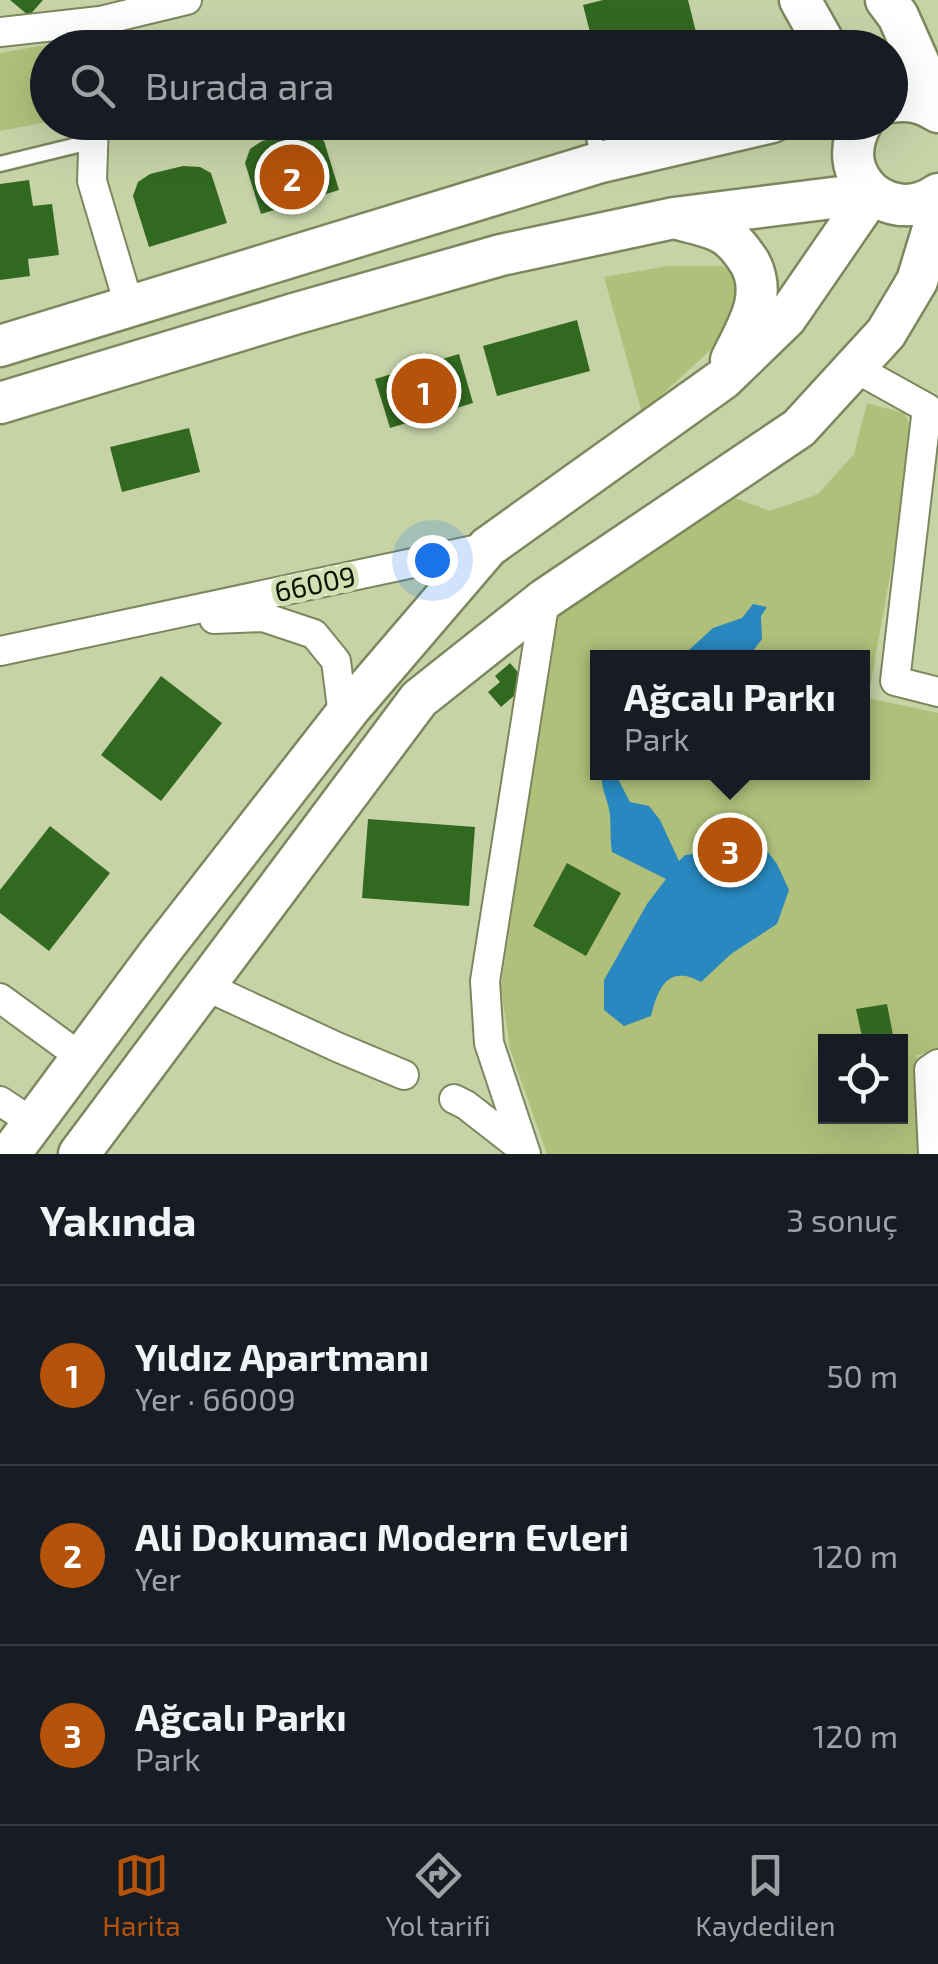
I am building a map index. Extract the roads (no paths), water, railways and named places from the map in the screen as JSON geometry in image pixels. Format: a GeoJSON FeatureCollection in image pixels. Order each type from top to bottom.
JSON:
{"type":"FeatureCollection","features":[{"type":"Feature","properties":{"kind":"main road"},"geometry":{"type":"LineString","coordinates":[[800,0],[817,30]]}},
{"type":"Feature","properties":{"kind":"main road"},"geometry":{"type":"LineString","coordinates":[[886,0],[904,30]]}},
{"type":"Feature","properties":{"kind":"main road"},"geometry":{"type":"LineString","coordinates":[[908,39],[938,109]]}},
{"type":"Feature","properties":{"kind":"main road"},"geometry":{"type":"LineString","coordinates":[[908,100],[938,109]]}},
{"type":"Feature","properties":{"kind":"main road"},"geometry":{"type":"LineString","coordinates":[[0,346],[601,162],[695,140]]}},
{"type":"Feature","properties":{"kind":"main road"},"geometry":{"type":"LineString","coordinates":[[855,140],[855,169],[872,194],[892,204],[910,206],[927,202],[938,194]]}},
{"type":"Feature","properties":{"kind":"main road"},"geometry":{"type":"LineString","coordinates":[[0,403],[501,255],[674,218],[872,194]]}},
{"type":"Feature","properties":{"kind":"main road"},"geometry":{"type":"LineString","coordinates":[[22,1139],[344,716],[488,548],[723,379],[786,318],[872,194]]}},
{"type":"Feature","properties":{"kind":"main road"},"geometry":{"type":"LineString","coordinates":[[79,1154],[419,699],[545,599],[799,428],[886,333],[917,281],[938,212]]}},
{"type":"Feature","properties":{"kind":"main road"},"geometry":{"type":"LineString","coordinates":[[674,218],[722,232],[743,251],[755,274],[758,294],[753,314],[723,379]]}},
{"type":"Feature","properties":{"kind":"street"},"geometry":{"type":"LineString","coordinates":[[109,30],[186,0]]}},
{"type":"Feature","properties":{"kind":"street"},"geometry":{"type":"LineString","coordinates":[[0,32],[30,33]]}},
{"type":"Feature","properties":{"kind":"street"},"geometry":{"type":"LineString","coordinates":[[94,140],[92,181],[129,305]]}},
{"type":"Feature","properties":{"kind":"street"},"geometry":{"type":"LineString","coordinates":[[855,368],[927,408],[895,681],[938,692]]}},
{"type":"Feature","properties":{"kind":"street","name":"66009"},"geometry":{"type":"LineString","coordinates":[[0,651],[488,548]]}},
{"type":"Feature","properties":{"kind":"street"},"geometry":{"type":"LineString","coordinates":[[526,1152],[489,1043],[485,981],[545,599]]}},
{"type":"Feature","properties":{"kind":"street","name":"66009"},"geometry":{"type":"LineString","coordinates":[[142,620],[263,618],[314,634],[336,661],[344,716]]}},
{"type":"Feature","properties":{"kind":"street"},"geometry":{"type":"LineString","coordinates":[[203,985],[404,1075]]}},
{"type":"Feature","properties":{"kind":"street"},"geometry":{"type":"LineString","coordinates":[[0,998],[82,1058]]}},
{"type":"Feature","properties":{"kind":"street"},"geometry":{"type":"LineString","coordinates":[[933,1154],[928,1070],[938,1064]]}},
{"type":"Feature","properties":{"kind":"street"},"geometry":{"type":"LineString","coordinates":[[454,1098],[526,1152]]}},
{"type":"Feature","properties":{"kind":"street"},"geometry":{"type":"LineString","coordinates":[[0,1101],[22,1139]]}},
{"type":"Feature","properties":{"kind":"lane"},"geometry":{"type":"LineString","coordinates":[[0,164],[70,140]]}},
{"type":"Feature","properties":{"kind":"lane"},"geometry":{"type":"LineString","coordinates":[[595,140],[601,162]]}},
{"type":"Feature","properties":{"kind":"water"},"geometry":{"type":"Polygon","coordinates":[[[753,604],[767,607],[761,616],[762,639],[754,650],[689,650],[713,628],[742,618],[753,604]]]}},
{"type":"Feature","properties":{"kind":"water"},"geometry":{"type":"Polygon","coordinates":[[[602,780],[619,780],[630,802],[649,806],[679,861],[685,855],[716,851],[732,840],[762,844],[789,890],[777,924],[731,954],[701,982],[673,977],[661,988],[651,1016],[624,1026],[604,1010],[604,980],[647,904],[666,879],[612,852],[609,810],[602,780]]]}},
{"type":"Feature","properties":{"kind":"place","name":"Ali Dokumacı Modern Evleri"},"geometry":{"type":"Point","coordinates":[292,177]}},
{"type":"Feature","properties":{"kind":"place","name":"Yıldız Apartmanı"},"geometry":{"type":"Point","coordinates":[424,391]}},
{"type":"Feature","properties":{"kind":"place","name":"Ağcalı Parkı"},"geometry":{"type":"Point","coordinates":[730,850]}}]}
